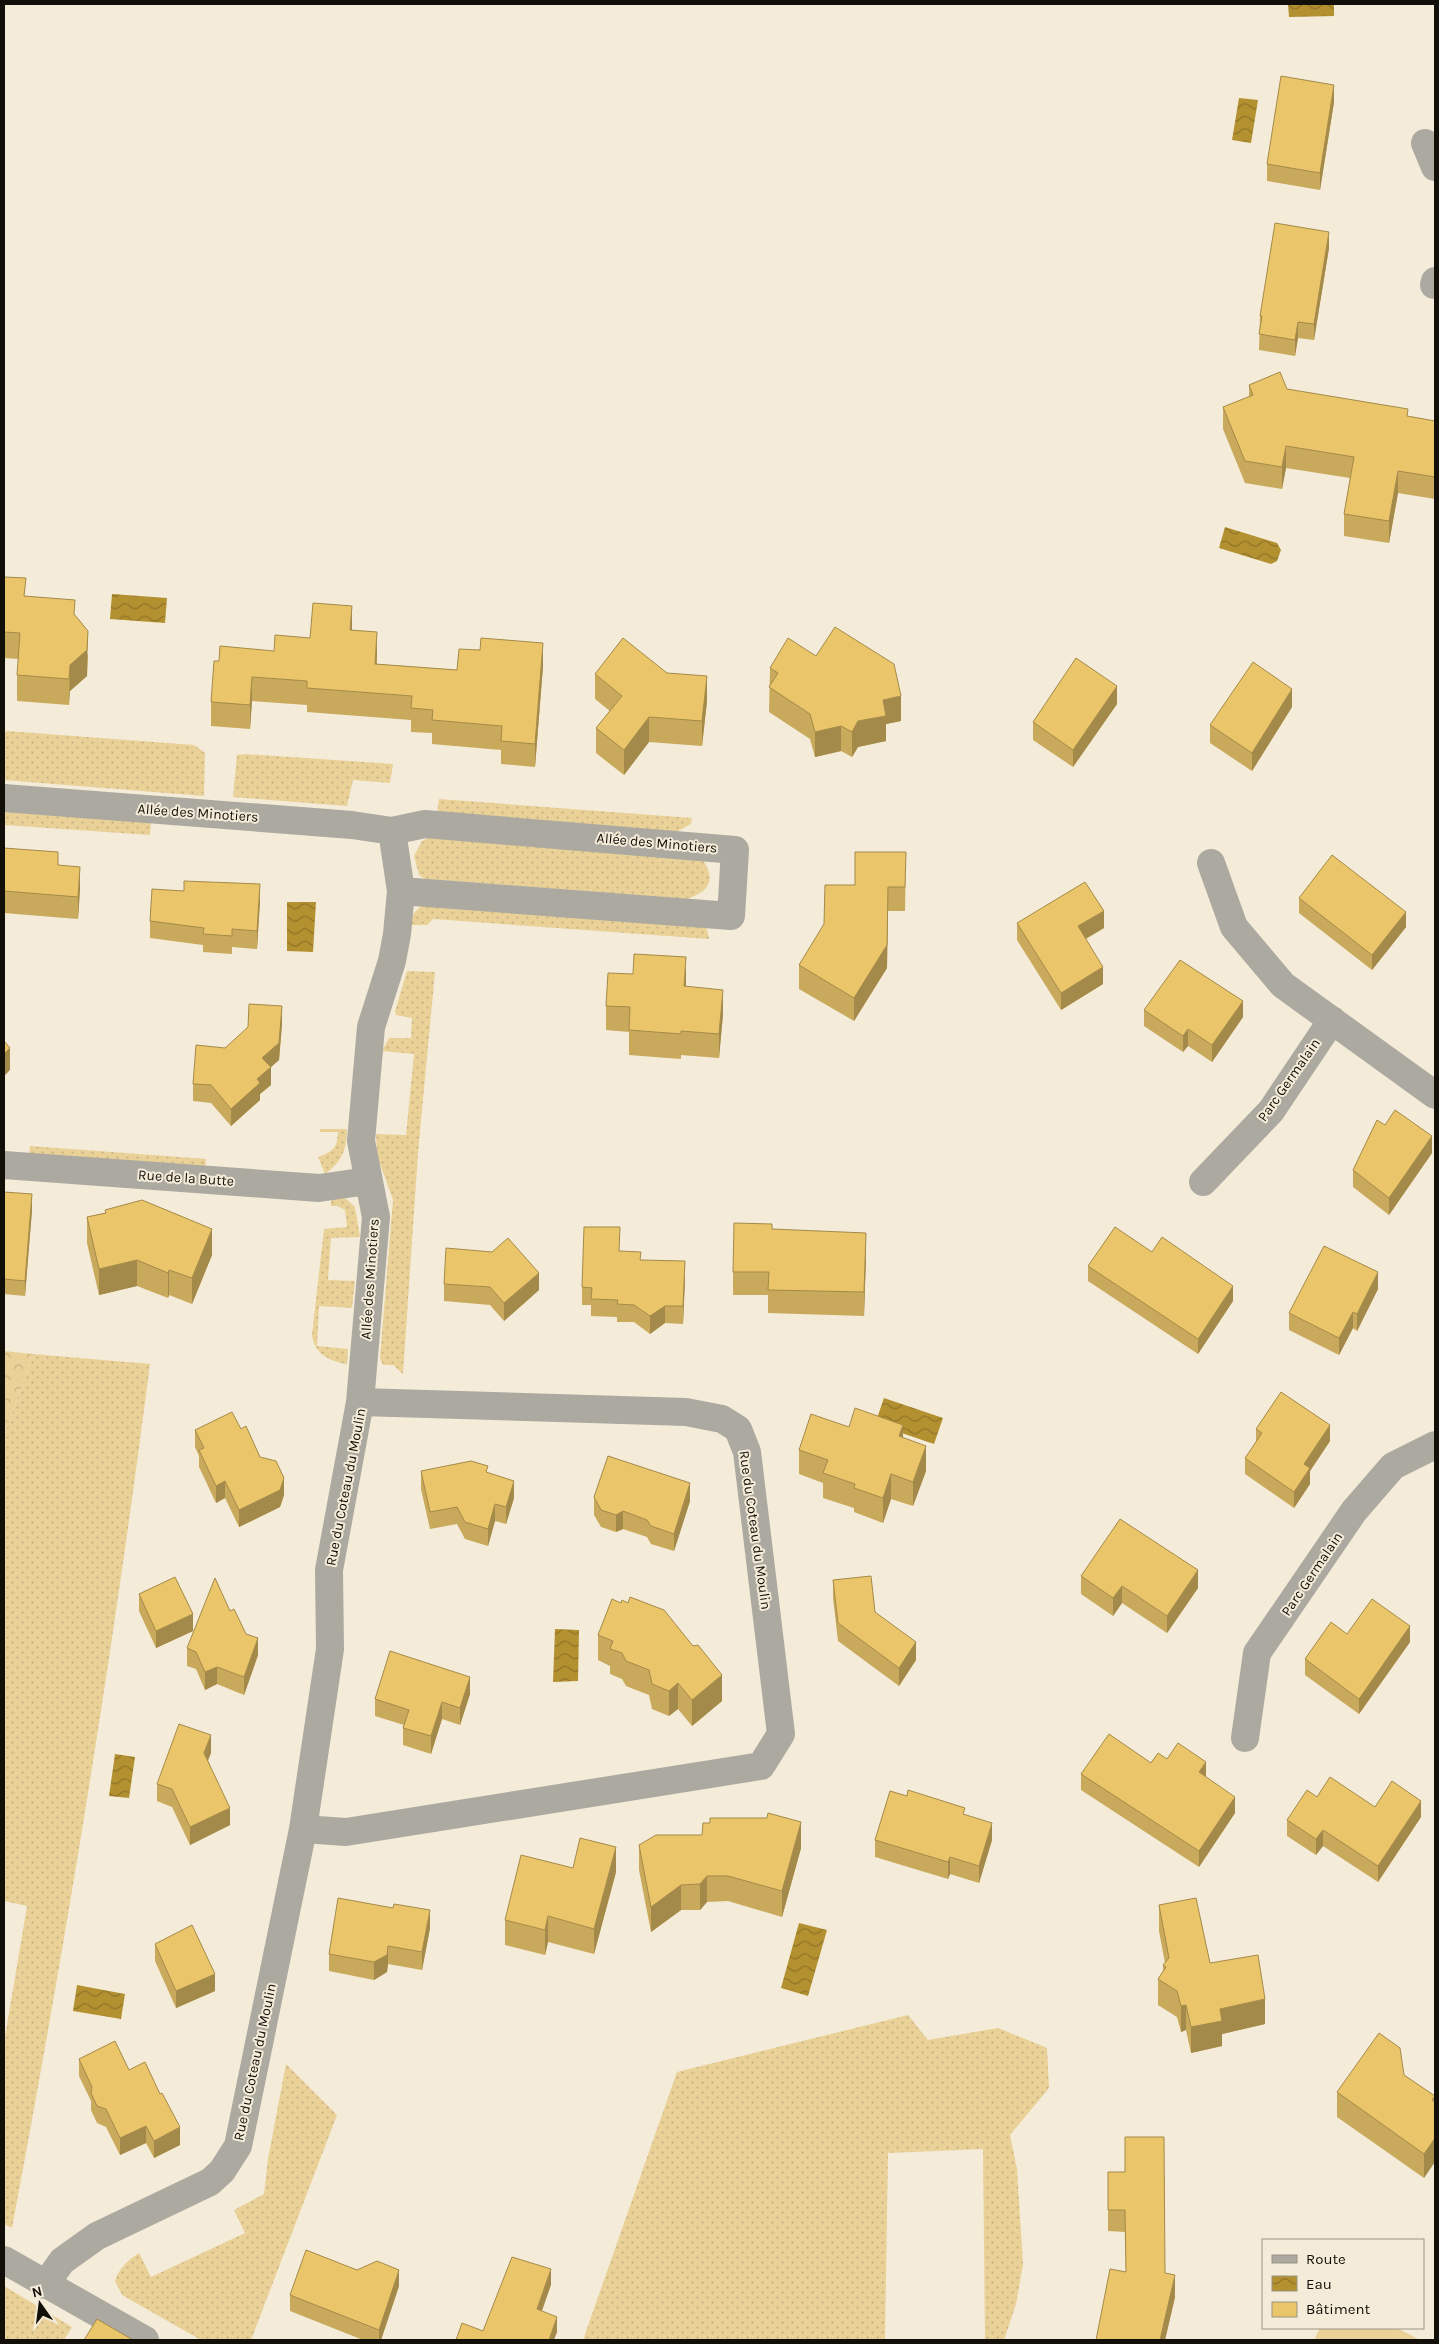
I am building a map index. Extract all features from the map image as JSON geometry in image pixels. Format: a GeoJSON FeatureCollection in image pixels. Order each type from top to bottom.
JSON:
{"type":"FeatureCollection","features":[{"type":"Feature","properties":{"kind":"street","name":"Allée des Minotiers"},"geometry":{"type":"LineString","coordinates":[[4,798],[352,825],[392,831],[425,824],[735,850],[731,916],[401,891]]}},
{"type":"Feature","properties":{"kind":"street","name":"Allée des Minotiers"},"geometry":{"type":"LineString","coordinates":[[360,1402],[376,1218],[361,1141],[371,1027],[392,961],[401,891],[392,831]]}},
{"type":"Feature","properties":{"kind":"street"},"geometry":{"type":"LineString","coordinates":[[1211,863],[1234,927],[1283,985],[1435,1095]]}},
{"type":"Feature","properties":{"kind":"street","name":"Parc Germalain"},"geometry":{"type":"LineString","coordinates":[[1203,1182],[1271,1111],[1332,1020]]}},
{"type":"Feature","properties":{"kind":"street","name":"Rue de la Butte"},"geometry":{"type":"LineString","coordinates":[[4,1165],[319,1188],[368,1181]]}},
{"type":"Feature","properties":{"kind":"street","name":"Rue du Coteau du Moulin"},"geometry":{"type":"LineString","coordinates":[[46,2285],[62,2261],[97,2236],[210,2182],[222,2171],[238,2146],[303,1829],[330,1648],[329,1570],[360,1402],[686,1412],[722,1419],[738,1429],[746,1452],[781,1734],[761,1766],[346,1832],[303,1829]]}},
{"type":"Feature","properties":{"kind":"street","name":"Parc Germalain"},"geometry":{"type":"LineString","coordinates":[[1245,1738],[1258,1654],[1354,1511],[1392,1466],[1435,1445]]}},
{"type":"Feature","properties":{"kind":"street"},"geometry":{"type":"LineString","coordinates":[[4,2260],[144,2340]]}},
{"type":"Feature","properties":{"kind":"green space"},"geometry":{"type":"Polygon","coordinates":[[[7,731],[194,745],[205,753],[204,796],[4,780],[4,733],[7,731]]]}},
{"type":"Feature","properties":{"kind":"green space"},"geometry":{"type":"Polygon","coordinates":[[[246,754],[393,764],[390,783],[353,780],[347,806],[233,797],[237,755],[246,754]]]}},
{"type":"Feature","properties":{"kind":"green space"},"geometry":{"type":"Polygon","coordinates":[[[439,799],[692,818],[691,824],[678,831],[668,832],[437,813],[439,799]]]}},
{"type":"Feature","properties":{"kind":"green space"},"geometry":{"type":"Polygon","coordinates":[[[4,812],[151,822],[150,835],[4,825],[4,812]]]}},
{"type":"Feature","properties":{"kind":"green space"},"geometry":{"type":"Polygon","coordinates":[[[430,837],[700,856],[709,871],[710,877],[706,888],[686,899],[425,879],[419,875],[414,856],[422,841],[430,837]]]}},
{"type":"Feature","properties":{"kind":"green space"},"geometry":{"type":"Polygon","coordinates":[[[424,903],[697,924],[707,929],[709,939],[433,919],[427,925],[411,925],[412,915],[424,903]]]}},
{"type":"Feature","properties":{"kind":"green space"},"geometry":{"type":"Polygon","coordinates":[[[407,971],[435,972],[418,1153],[403,1374],[393,1365],[383,1365],[380,1358],[393,1200],[377,1155],[376,1134],[406,1135],[414,1054],[382,1051],[389,1038],[411,1038],[412,1018],[396,1015],[395,1011],[407,971]]]}},
{"type":"Feature","properties":{"kind":"green space"},"geometry":{"type":"Polygon","coordinates":[[[320,1129],[347,1129],[345,1149],[336,1165],[325,1174],[318,1157],[333,1149],[337,1142],[338,1132],[320,1132],[320,1129]]]}},
{"type":"Feature","properties":{"kind":"green space"},"geometry":{"type":"Polygon","coordinates":[[[30,1146],[206,1159],[205,1170],[29,1156],[30,1146]]]}},
{"type":"Feature","properties":{"kind":"green space"},"geometry":{"type":"Polygon","coordinates":[[[344,1197],[355,1207],[360,1237],[331,1238],[328,1280],[355,1281],[352,1308],[319,1306],[317,1346],[348,1349],[347,1364],[324,1356],[316,1348],[312,1335],[324,1229],[347,1227],[345,1210],[337,1206],[331,1206],[331,1199],[344,1197]]]}},
{"type":"Feature","properties":{"kind":"green space"},"geometry":{"type":"Polygon","coordinates":[[[4,1351],[33,1354],[4,1436],[4,1351]]]}},
{"type":"Feature","properties":{"kind":"green space"},"geometry":{"type":"Polygon","coordinates":[[[33,1354],[150,1364],[136,1473],[70,1905],[12,2228],[4,2224],[4,2043],[27,1906],[4,1901],[4,1436],[33,1354]]]}},
{"type":"Feature","properties":{"kind":"green space"},"geometry":{"type":"Polygon","coordinates":[[[908,2015],[928,2040],[998,2028],[1047,2048],[1049,2088],[1010,2135],[1017,2169],[1023,2264],[1016,2304],[1004,2340],[985,2340],[983,2149],[888,2153],[885,2340],[583,2340],[677,2072],[908,2015]]]}},
{"type":"Feature","properties":{"kind":"green space"},"geometry":{"type":"Polygon","coordinates":[[[286,2064],[337,2115],[251,2340],[201,2340],[122,2295],[115,2281],[124,2265],[139,2253],[151,2277],[245,2233],[234,2210],[264,2194],[268,2159],[286,2064]]]}},
{"type":"Feature","properties":{"kind":"green space"},"geometry":{"type":"Polygon","coordinates":[[[4,2286],[72,2327],[64,2340],[4,2340],[4,2286]]]}},
{"type":"Feature","properties":{"kind":"green space"},"geometry":{"type":"Polygon","coordinates":[[[1320,2329],[1399,2329],[1420,2340],[1314,2340],[1320,2329]]]}},
{"type":"Feature","properties":{"kind":"water"},"geometry":{"type":"Polygon","coordinates":[[[1288,4],[1334,4],[1334,16],[1289,17],[1288,4]]]}},
{"type":"Feature","properties":{"kind":"water"},"geometry":{"type":"Polygon","coordinates":[[[1239,98],[1258,100],[1251,143],[1232,140],[1239,98]]]}},
{"type":"Feature","properties":{"kind":"water"},"geometry":{"type":"Polygon","coordinates":[[[1225,527],[1277,543],[1281,550],[1277,561],[1271,564],[1219,548],[1225,527]]]}},
{"type":"Feature","properties":{"kind":"water"},"geometry":{"type":"Polygon","coordinates":[[[112,594],[167,598],[165,623],[110,619],[112,594]]]}},
{"type":"Feature","properties":{"kind":"water"},"geometry":{"type":"Polygon","coordinates":[[[287,902],[316,902],[313,952],[287,951],[287,902]]]}},
{"type":"Feature","properties":{"kind":"water"},"geometry":{"type":"Polygon","coordinates":[[[884,1398],[943,1418],[934,1444],[875,1424],[884,1398]]]}},
{"type":"Feature","properties":{"kind":"water"},"geometry":{"type":"Polygon","coordinates":[[[555,1629],[579,1630],[578,1681],[553,1682],[555,1629]]]}},
{"type":"Feature","properties":{"kind":"water"},"geometry":{"type":"Polygon","coordinates":[[[115,1754],[135,1757],[129,1798],[109,1796],[115,1754]]]}},
{"type":"Feature","properties":{"kind":"water"},"geometry":{"type":"Polygon","coordinates":[[[799,1923],[827,1930],[808,1996],[781,1988],[799,1923]]]}},
{"type":"Feature","properties":{"kind":"water"},"geometry":{"type":"Polygon","coordinates":[[[77,1985],[125,1994],[121,2019],[73,2011],[77,1985]]]}},
{"type":"Feature","properties":{"kind":"building"},"geometry":{"type":"Polygon","coordinates":[[[1281,76],[1334,85],[1320,173],[1267,164],[1281,76]]]}},
{"type":"Feature","properties":{"kind":"building"},"geometry":{"type":"Polygon","coordinates":[[[1275,223],[1329,232],[1314,324],[1298,322],[1295,340],[1259,334],[1262,316],[1260,316],[1275,223]]]}},
{"type":"Feature","properties":{"kind":"building"},"geometry":{"type":"Polygon","coordinates":[[[1280,372],[1287,389],[1408,409],[1407,416],[1435,421],[1435,477],[1398,471],[1389,521],[1344,514],[1354,457],[1286,446],[1282,467],[1245,461],[1223,407],[1253,395],[1249,385],[1280,372]]]}},
{"type":"Feature","properties":{"kind":"building"},"geometry":{"type":"Polygon","coordinates":[[[4,577],[26,578],[24,596],[75,600],[74,614],[88,631],[87,650],[70,665],[69,679],[17,675],[20,633],[4,632],[4,577]]]}},
{"type":"Feature","properties":{"kind":"building"},"geometry":{"type":"Polygon","coordinates":[[[313,603],[352,606],[350,630],[377,632],[375,664],[457,670],[459,649],[480,650],[481,638],[543,643],[535,744],[501,741],[502,726],[432,720],[433,710],[411,708],[412,696],[307,688],[307,681],[252,677],[250,705],[211,702],[214,661],[219,661],[220,646],[274,651],[275,635],[310,638],[313,603]]]}},
{"type":"Feature","properties":{"kind":"building"},"geometry":{"type":"Polygon","coordinates":[[[835,627],[894,664],[901,696],[883,700],[886,716],[858,721],[852,732],[841,726],[815,732],[810,714],[769,687],[778,673],[770,668],[788,638],[816,656],[835,627]]]}},
{"type":"Feature","properties":{"kind":"building"},"geometry":{"type":"Polygon","coordinates":[[[623,638],[667,673],[707,676],[702,721],[649,717],[624,750],[596,728],[622,696],[595,674],[623,638]]]}},
{"type":"Feature","properties":{"kind":"building"},"geometry":{"type":"Polygon","coordinates":[[[1076,658],[1117,686],[1073,750],[1033,722],[1076,658]]]}},
{"type":"Feature","properties":{"kind":"building"},"geometry":{"type":"Polygon","coordinates":[[[1253,662],[1292,689],[1252,753],[1210,725],[1253,662]]]}},
{"type":"Feature","properties":{"kind":"building"},"geometry":{"type":"Polygon","coordinates":[[[4,848],[58,852],[58,865],[80,867],[78,897],[4,891],[4,848]]]}},
{"type":"Feature","properties":{"kind":"building"},"geometry":{"type":"Polygon","coordinates":[[[855,852],[906,852],[905,887],[888,887],[887,945],[854,998],[799,965],[824,924],[825,885],[855,885],[855,852]]]}},
{"type":"Feature","properties":{"kind":"building"},"geometry":{"type":"Polygon","coordinates":[[[1332,855],[1406,912],[1372,955],[1299,898],[1332,855]]]}},
{"type":"Feature","properties":{"kind":"building"},"geometry":{"type":"Polygon","coordinates":[[[184,881],[260,884],[257,931],[232,929],[232,936],[203,934],[204,928],[150,921],[152,889],[184,891],[184,881]]]}},
{"type":"Feature","properties":{"kind":"building"},"geometry":{"type":"Polygon","coordinates":[[[1085,882],[1104,911],[1078,926],[1103,967],[1061,993],[1017,923],[1085,882]]]}},
{"type":"Feature","properties":{"kind":"building"},"geometry":{"type":"Polygon","coordinates":[[[634,954],[686,957],[684,986],[723,990],[719,1034],[681,1031],[681,1034],[629,1030],[630,1007],[606,1006],[608,973],[633,974],[634,954]]]}},
{"type":"Feature","properties":{"kind":"building"},"geometry":{"type":"Polygon","coordinates":[[[1180,960],[1243,1001],[1212,1045],[1188,1029],[1183,1036],[1144,1010],[1180,960]]]}},
{"type":"Feature","properties":{"kind":"building"},"geometry":{"type":"Polygon","coordinates":[[[249,1004],[282,1006],[279,1043],[262,1058],[271,1067],[257,1079],[260,1083],[231,1109],[211,1085],[193,1084],[196,1045],[225,1048],[248,1027],[249,1004]]]}},
{"type":"Feature","properties":{"kind":"building"},"geometry":{"type":"Polygon","coordinates":[[[4,1041],[10,1048],[4,1054],[4,1041]]]}},
{"type":"Feature","properties":{"kind":"building"},"geometry":{"type":"Polygon","coordinates":[[[1395,1110],[1432,1136],[1389,1198],[1353,1170],[1377,1120],[1385,1125],[1395,1110]]]}},
{"type":"Feature","properties":{"kind":"building"},"geometry":{"type":"Polygon","coordinates":[[[4,1192],[32,1194],[25,1281],[4,1279],[4,1192]]]}},
{"type":"Feature","properties":{"kind":"building"},"geometry":{"type":"Polygon","coordinates":[[[142,1200],[212,1229],[192,1278],[169,1270],[168,1273],[137,1260],[99,1269],[87,1217],[106,1213],[105,1210],[142,1200]]]}},
{"type":"Feature","properties":{"kind":"building"},"geometry":{"type":"Polygon","coordinates":[[[734,1223],[772,1224],[772,1229],[866,1233],[864,1292],[768,1290],[769,1272],[733,1272],[734,1223]]]}},
{"type":"Feature","properties":{"kind":"building"},"geometry":{"type":"Polygon","coordinates":[[[584,1227],[620,1227],[619,1251],[641,1252],[640,1260],[685,1261],[683,1306],[665,1306],[650,1316],[634,1305],[617,1304],[618,1300],[591,1299],[592,1288],[582,1287],[584,1227]]]}},
{"type":"Feature","properties":{"kind":"building"},"geometry":{"type":"Polygon","coordinates":[[[1115,1227],[1152,1252],[1162,1237],[1233,1286],[1198,1339],[1088,1266],[1115,1227]]]}},
{"type":"Feature","properties":{"kind":"building"},"geometry":{"type":"Polygon","coordinates":[[[508,1238],[539,1273],[504,1303],[490,1287],[444,1284],[446,1248],[492,1252],[508,1238]]]}},
{"type":"Feature","properties":{"kind":"building"},"geometry":{"type":"Polygon","coordinates":[[[1324,1246],[1378,1272],[1357,1314],[1353,1312],[1339,1338],[1289,1313],[1324,1246]]]}},
{"type":"Feature","properties":{"kind":"building"},"geometry":{"type":"Polygon","coordinates":[[[1281,1392],[1330,1425],[1304,1464],[1310,1468],[1294,1492],[1245,1458],[1262,1433],[1256,1429],[1281,1392]]]}},
{"type":"Feature","properties":{"kind":"building"},"geometry":{"type":"Polygon","coordinates":[[[855,1408],[903,1425],[899,1436],[926,1446],[913,1482],[891,1474],[883,1498],[854,1488],[855,1484],[823,1473],[828,1460],[799,1450],[811,1414],[849,1427],[855,1408]]]}},
{"type":"Feature","properties":{"kind":"building"},"geometry":{"type":"Polygon","coordinates":[[[232,1412],[241,1429],[246,1426],[260,1457],[276,1461],[284,1478],[280,1490],[239,1510],[225,1481],[216,1486],[199,1450],[204,1448],[195,1430],[232,1412]]]}},
{"type":"Feature","properties":{"kind":"building"},"geometry":{"type":"Polygon","coordinates":[[[608,1456],[690,1483],[674,1534],[651,1526],[647,1520],[623,1511],[616,1515],[601,1510],[594,1497],[608,1456]]]}},
{"type":"Feature","properties":{"kind":"building"},"geometry":{"type":"Polygon","coordinates":[[[471,1461],[488,1466],[486,1472],[514,1481],[506,1507],[495,1504],[488,1529],[465,1522],[457,1507],[430,1512],[421,1471],[471,1461]]]}},
{"type":"Feature","properties":{"kind":"building"},"geometry":{"type":"Polygon","coordinates":[[[1120,1519],[1198,1570],[1167,1616],[1122,1586],[1113,1598],[1081,1576],[1120,1519]]]}},
{"type":"Feature","properties":{"kind":"building"},"geometry":{"type":"Polygon","coordinates":[[[871,1576],[875,1612],[916,1642],[899,1668],[838,1623],[833,1580],[871,1576]]]}},
{"type":"Feature","properties":{"kind":"building"},"geometry":{"type":"Polygon","coordinates":[[[175,1577],[193,1614],[156,1631],[139,1594],[175,1577]]]}},
{"type":"Feature","properties":{"kind":"building"},"geometry":{"type":"Polygon","coordinates":[[[215,1578],[230,1611],[234,1609],[246,1634],[258,1638],[244,1677],[217,1667],[205,1672],[196,1652],[187,1648],[215,1578]]]}},
{"type":"Feature","properties":{"kind":"building"},"geometry":{"type":"Polygon","coordinates":[[[630,1597],[664,1610],[693,1646],[698,1645],[722,1675],[692,1700],[678,1683],[669,1691],[652,1684],[649,1670],[626,1661],[622,1653],[610,1649],[613,1641],[598,1635],[612,1599],[621,1603],[622,1600],[628,1603],[630,1597]]]}},
{"type":"Feature","properties":{"kind":"building"},"geometry":{"type":"Polygon","coordinates":[[[1372,1599],[1410,1626],[1359,1699],[1305,1659],[1331,1622],[1347,1634],[1372,1599]]]}},
{"type":"Feature","properties":{"kind":"building"},"geometry":{"type":"Polygon","coordinates":[[[390,1651],[470,1677],[460,1708],[442,1702],[431,1736],[403,1728],[409,1710],[375,1699],[390,1651]]]}},
{"type":"Feature","properties":{"kind":"building"},"geometry":{"type":"Polygon","coordinates":[[[179,1724],[211,1735],[204,1753],[230,1808],[190,1827],[172,1789],[157,1784],[179,1724]]]}},
{"type":"Feature","properties":{"kind":"building"},"geometry":{"type":"Polygon","coordinates":[[[1109,1734],[1151,1763],[1158,1753],[1167,1759],[1178,1743],[1206,1762],[1199,1772],[1235,1797],[1199,1851],[1081,1774],[1109,1734]]]}},
{"type":"Feature","properties":{"kind":"building"},"geometry":{"type":"Polygon","coordinates":[[[1330,1777],[1375,1807],[1392,1781],[1421,1801],[1378,1866],[1323,1830],[1316,1839],[1287,1820],[1307,1790],[1317,1797],[1330,1777]]]}},
{"type":"Feature","properties":{"kind":"building"},"geometry":{"type":"Polygon","coordinates":[[[908,1790],[965,1808],[963,1814],[992,1823],[979,1866],[950,1857],[948,1862],[875,1840],[890,1791],[907,1796],[908,1790]]]}},
{"type":"Feature","properties":{"kind":"building"},"geometry":{"type":"Polygon","coordinates":[[[768,1813],[801,1822],[782,1891],[728,1876],[707,1876],[700,1884],[681,1885],[651,1907],[639,1845],[656,1835],[702,1835],[703,1823],[710,1823],[710,1818],[767,1818],[768,1813]]]}},
{"type":"Feature","properties":{"kind":"building"},"geometry":{"type":"Polygon","coordinates":[[[580,1838],[616,1847],[594,1929],[548,1916],[545,1930],[505,1920],[521,1855],[573,1868],[580,1838]]]}},
{"type":"Feature","properties":{"kind":"building"},"geometry":{"type":"Polygon","coordinates":[[[338,1898],[393,1908],[394,1904],[430,1910],[422,1952],[388,1946],[387,1955],[374,1962],[329,1954],[338,1898]]]}},
{"type":"Feature","properties":{"kind":"building"},"geometry":{"type":"Polygon","coordinates":[[[1196,1898],[1210,1963],[1258,1955],[1265,1999],[1220,2009],[1222,2021],[1191,2027],[1186,2005],[1181,2006],[1177,1991],[1158,1979],[1166,1967],[1163,1965],[1169,1958],[1159,1905],[1196,1898]]]}},
{"type":"Feature","properties":{"kind":"building"},"geometry":{"type":"Polygon","coordinates":[[[192,1925],[215,1974],[176,1991],[155,1944],[192,1925]]]}},
{"type":"Feature","properties":{"kind":"building"},"geometry":{"type":"Polygon","coordinates":[[[1379,2033],[1400,2048],[1404,2075],[1435,2096],[1432,2100],[1435,2102],[1435,2138],[1424,2154],[1337,2092],[1379,2033]]]}},
{"type":"Feature","properties":{"kind":"building"},"geometry":{"type":"Polygon","coordinates":[[[115,2041],[129,2070],[145,2062],[160,2094],[162,2093],[180,2127],[154,2141],[146,2126],[120,2138],[106,2109],[97,2106],[91,2093],[92,2087],[79,2059],[115,2041]]]}},
{"type":"Feature","properties":{"kind":"building"},"geometry":{"type":"Polygon","coordinates":[[[1125,2137],[1164,2137],[1165,2273],[1175,2275],[1160,2340],[1096,2340],[1110,2269],[1126,2272],[1125,2210],[1108,2210],[1108,2172],[1125,2172],[1125,2137]]]}},
{"type":"Feature","properties":{"kind":"building"},"geometry":{"type":"Polygon","coordinates":[[[306,2250],[357,2270],[377,2261],[399,2270],[379,2330],[290,2295],[306,2250]]]}},
{"type":"Feature","properties":{"kind":"building"},"geometry":{"type":"Polygon","coordinates":[[[512,2257],[551,2269],[537,2309],[557,2317],[549,2340],[456,2340],[462,2323],[483,2331],[512,2257]]]}},
{"type":"Feature","properties":{"kind":"building"},"geometry":{"type":"Polygon","coordinates":[[[97,2319],[133,2340],[84,2340],[97,2319]]]}}]}
